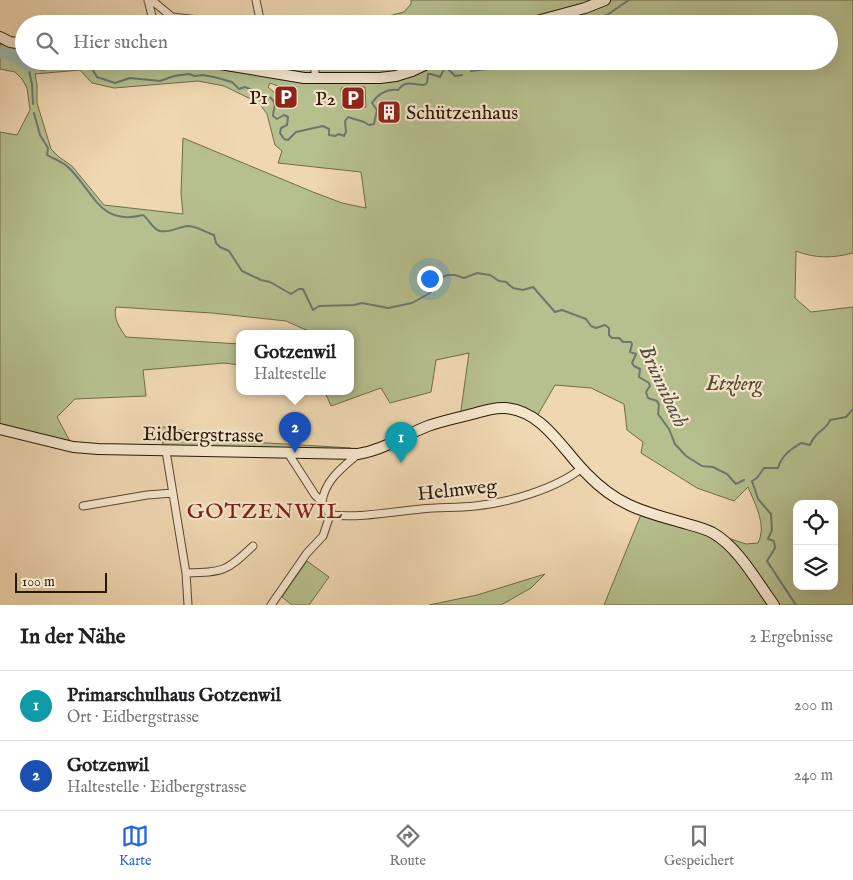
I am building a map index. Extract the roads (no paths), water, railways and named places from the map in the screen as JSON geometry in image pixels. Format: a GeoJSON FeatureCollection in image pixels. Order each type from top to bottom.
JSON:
{"type":"FeatureCollection","features":[{"type":"Feature","properties":{"kind":"street"},"geometry":{"type":"LineString","coordinates":[[148,0],[154,2],[170,15]]}},
{"type":"Feature","properties":{"kind":"street"},"geometry":{"type":"LineString","coordinates":[[148,0],[152,15]]}},
{"type":"Feature","properties":{"kind":"street"},"geometry":{"type":"LineString","coordinates":[[256,0],[258,15]]}},
{"type":"Feature","properties":{"kind":"street"},"geometry":{"type":"LineString","coordinates":[[559,15],[605,0]]}},
{"type":"Feature","properties":{"kind":"street"},"geometry":{"type":"LineString","coordinates":[[0,37],[15,43]]}},
{"type":"Feature","properties":{"kind":"street"},"geometry":{"type":"LineString","coordinates":[[254,70],[315,78],[388,77],[414,70]]}},
{"type":"Feature","properties":{"kind":"street"},"geometry":{"type":"LineString","coordinates":[[315,70],[315,78]]}},
{"type":"Feature","properties":{"kind":"street","name":"Eidbergstrasse"},"geometry":{"type":"LineString","coordinates":[[0,429],[74,447],[358,454],[382,448],[428,426],[488,409],[504,408],[526,413],[536,418],[582,468],[614,499],[642,512],[701,528],[724,540],[736,553],[774,605]]}},
{"type":"Feature","properties":{"kind":"street"},"geometry":{"type":"LineString","coordinates":[[166,450],[186,573],[188,605]]}},
{"type":"Feature","properties":{"kind":"street"},"geometry":{"type":"LineString","coordinates":[[271,605],[308,553],[323,536],[330,515],[288,453]]}},
{"type":"Feature","properties":{"kind":"street"},"geometry":{"type":"LineString","coordinates":[[322,502],[323,494],[335,474],[358,454]]}},
{"type":"Feature","properties":{"kind":"street","name":"Helmweg"},"geometry":{"type":"LineString","coordinates":[[330,515],[347,516],[494,503],[557,484],[571,477],[582,468]]}},
{"type":"Feature","properties":{"kind":"street"},"geometry":{"type":"LineString","coordinates":[[84,506],[148,495],[173,493]]}},
{"type":"Feature","properties":{"kind":"street"},"geometry":{"type":"LineString","coordinates":[[186,573],[213,572],[225,569],[236,562],[253,546]]}},
{"type":"Feature","properties":{"kind":"waterway"},"geometry":{"type":"LineString","coordinates":[[607,15],[629,0]]}},
{"type":"Feature","properties":{"kind":"waterway"},"geometry":{"type":"LineString","coordinates":[[0,52],[15,57]]}},
{"type":"Feature","properties":{"kind":"waterway","name":"Brünnibach"},"geometry":{"type":"LineString","coordinates":[[29,70],[33,104]]}},
{"type":"Feature","properties":{"kind":"waterway"},"geometry":{"type":"LineString","coordinates":[[93,70],[97,77],[115,83],[130,78],[160,81],[174,76],[189,74],[214,77],[232,82],[239,89],[245,87],[273,100],[275,105],[273,116],[277,119],[284,115],[288,117],[287,125],[281,128],[280,133],[284,139],[288,140],[296,132],[323,126],[329,129],[329,135],[335,136],[339,134],[344,136],[346,132],[345,121],[348,117],[369,125],[374,124],[377,110],[372,103],[377,97],[390,90],[398,90],[410,83],[424,85],[427,83],[428,74],[440,77],[444,70]]}},
{"type":"Feature","properties":{"kind":"waterway"},"geometry":{"type":"LineString","coordinates":[[449,70],[455,76],[462,75]]}},
{"type":"Feature","properties":{"kind":"waterway"},"geometry":{"type":"LineString","coordinates":[[471,71],[480,70]]}},
{"type":"Feature","properties":{"kind":"waterway","name":"Brünnibach"},"geometry":{"type":"LineString","coordinates":[[34,113],[40,135],[48,148],[47,155],[68,167],[100,206],[108,212],[117,216],[143,215],[160,231],[191,226],[214,235],[216,243],[229,251],[242,271],[270,282],[291,294],[299,289],[303,289],[313,310],[319,306],[362,303],[388,308],[412,303],[430,293],[439,279],[447,275],[464,278],[477,273],[490,275],[499,281],[506,282],[513,288],[523,290],[533,287],[555,312],[562,310],[586,319],[591,326],[596,328],[605,325],[609,328],[609,335],[612,338],[619,338],[623,342],[631,342],[630,352],[636,354],[632,363],[640,369],[639,377],[649,383],[650,386],[646,392],[648,398],[657,401],[659,405],[658,414],[669,429],[675,444],[686,456],[702,466],[713,467],[727,474],[736,484],[744,480]]}},
{"type":"Feature","properties":{"kind":"waterway"},"geometry":{"type":"LineString","coordinates":[[796,605],[767,561],[775,548],[774,541],[768,539],[772,530],[771,514],[758,499],[752,481],[757,478],[764,468],[778,468],[784,456],[790,451],[801,443],[810,445],[816,435],[830,420],[846,417],[853,409]]}},
{"type":"Feature","properties":{"kind":"place","name":"P1"},"geometry":{"type":"Point","coordinates":[286,97]}},
{"type":"Feature","properties":{"kind":"place","name":"P2"},"geometry":{"type":"Point","coordinates":[353,98]}},
{"type":"Feature","properties":{"kind":"place","name":"Schützenhaus"},"geometry":{"type":"Point","coordinates":[389,112]}},
{"type":"Feature","properties":{"kind":"place","name":"Gotzenwil"},"geometry":{"type":"Point","coordinates":[295,453]}},
{"type":"Feature","properties":{"kind":"place","name":"Primarschulhaus Gotzenwil"},"geometry":{"type":"Point","coordinates":[401,463]}},
{"type":"Feature","properties":{"kind":"district","name":"GOTZENWIL"},"geometry":{"type":"Point","coordinates":[265,510]}},
{"type":"Feature","properties":{"kind":"park label","name":"Etzberg"},"geometry":{"type":"Point","coordinates":[734,383]}}]}
